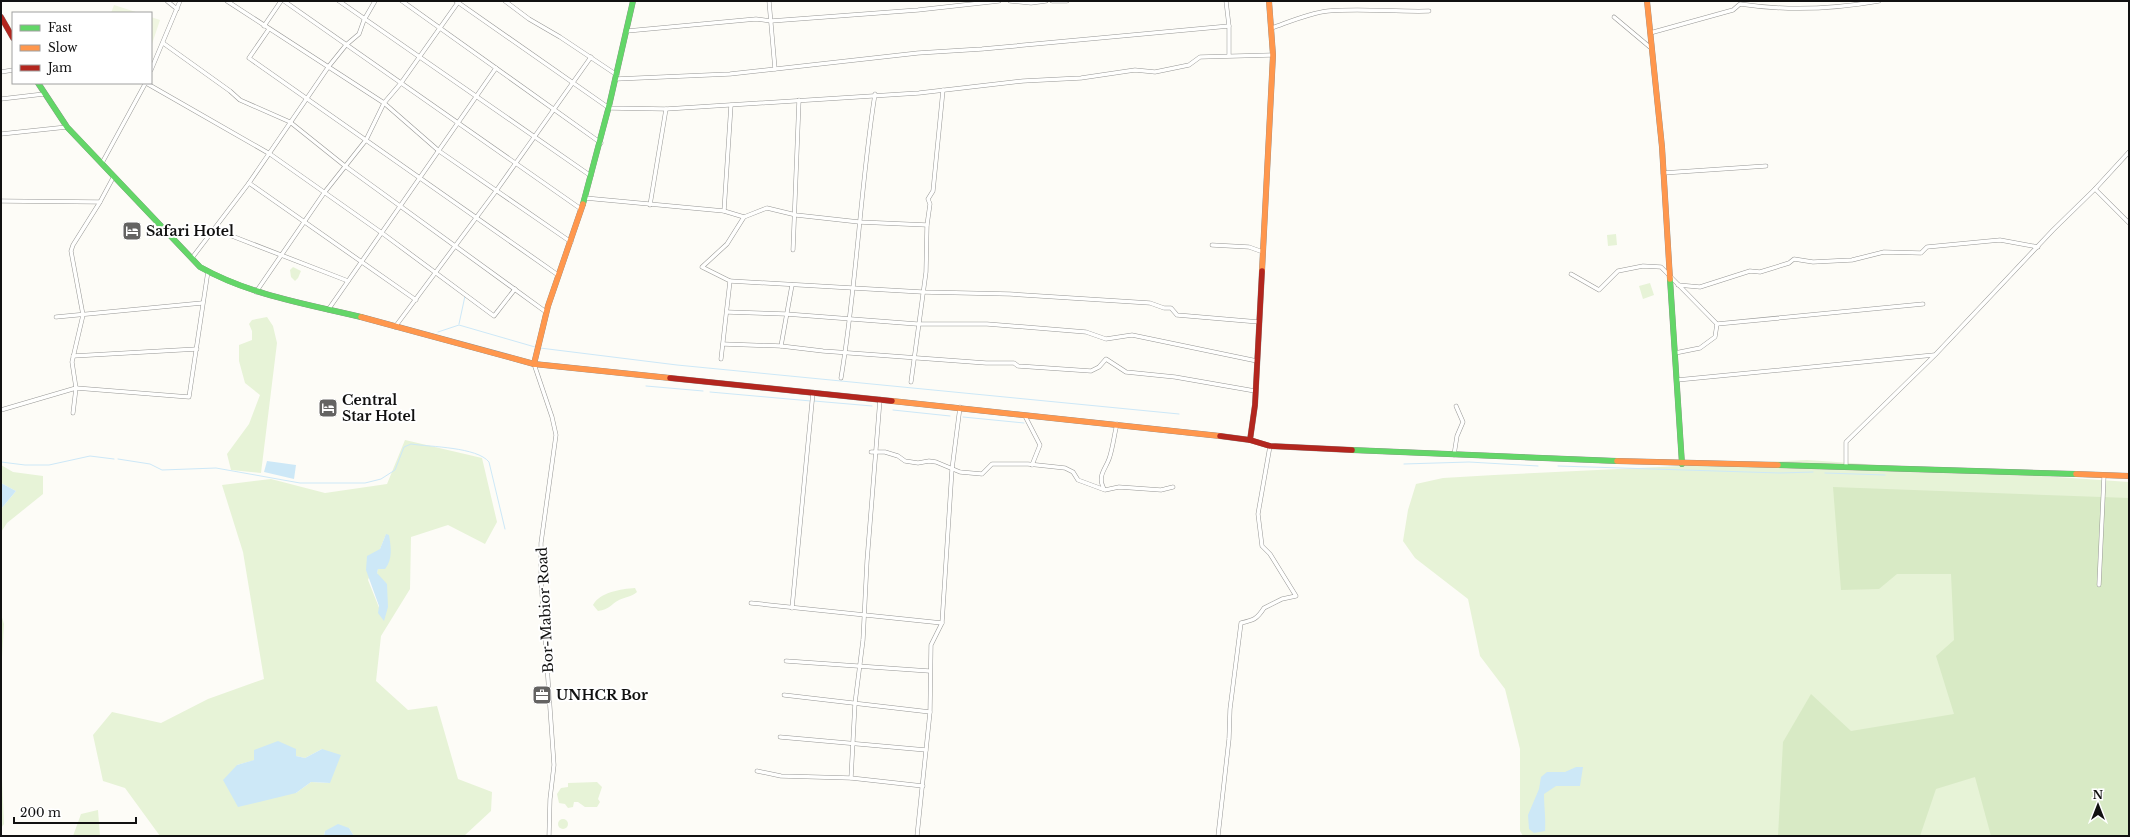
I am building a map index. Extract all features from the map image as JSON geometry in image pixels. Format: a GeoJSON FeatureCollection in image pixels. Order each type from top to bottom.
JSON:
{"type":"FeatureCollection","features":[{"type":"Feature","properties":{"kind":"street"},"geometry":{"type":"LineString","coordinates":[[167,1],[177,9]]}},
{"type":"Feature","properties":{"kind":"street"},"geometry":{"type":"LineString","coordinates":[[152,68],[180,1]]}},
{"type":"Feature","properties":{"kind":"street"},"geometry":{"type":"LineString","coordinates":[[227,1],[384,103],[439,151],[571,242]]}},
{"type":"Feature","properties":{"kind":"street"},"geometry":{"type":"LineString","coordinates":[[264,26],[282,1],[581,209]]}},
{"type":"Feature","properties":{"kind":"street"},"geometry":{"type":"LineString","coordinates":[[339,1],[476,98],[591,176]]}},
{"type":"Feature","properties":{"kind":"street"},"geometry":{"type":"LineString","coordinates":[[192,258],[270,154],[290,122],[307,100],[329,66],[346,45],[359,34],[364,20],[375,1]]}},
{"type":"Feature","properties":{"kind":"street"},"geometry":{"type":"LineString","coordinates":[[402,1],[601,143]]}},
{"type":"Feature","properties":{"kind":"street"},"geometry":{"type":"LineString","coordinates":[[256,292],[324,193],[366,140],[384,103],[401,83],[458,1],[609,108],[666,109],[943,90],[1023,81],[1081,78],[1135,70],[1155,72],[1189,65],[1200,57],[1273,55]]}},
{"type":"Feature","properties":{"kind":"street"},"geometry":{"type":"LineString","coordinates":[[505,1],[529,19],[590,57],[617,77],[730,74],[918,53],[982,49],[1229,26]]}},
{"type":"Feature","properties":{"kind":"street"},"geometry":{"type":"LineString","coordinates":[[534,364],[536,348],[585,198],[601,143],[634,1]]}},
{"type":"Feature","properties":{"kind":"street"},"geometry":{"type":"LineString","coordinates":[[769,1],[775,69]]}},
{"type":"Feature","properties":{"kind":"street"},"geometry":{"type":"LineString","coordinates":[[627,31],[756,19],[770,21],[918,10],[999,1]]}},
{"type":"Feature","properties":{"kind":"street"},"geometry":{"type":"LineString","coordinates":[[1010,1],[1031,4],[1046,1]]}},
{"type":"Feature","properties":{"kind":"street"},"geometry":{"type":"LineString","coordinates":[[1052,1],[1067,1]]}},
{"type":"Feature","properties":{"kind":"street"},"geometry":{"type":"LineString","coordinates":[[1226,1],[1229,26],[1229,56]]}},
{"type":"Feature","properties":{"kind":"street"},"geometry":{"type":"LineString","coordinates":[[1250,440],[1256,391],[1273,55],[1269,1]]}},
{"type":"Feature","properties":{"kind":"street"},"geometry":{"type":"LineString","coordinates":[[1647,1],[1663,173],[1682,464]]}},
{"type":"Feature","properties":{"kind":"street"},"geometry":{"type":"LineString","coordinates":[[1650,33],[1733,10],[1740,4],[1767,8],[1825,7],[1856,5],[1879,1]]}},
{"type":"Feature","properties":{"kind":"street"},"geometry":{"type":"LineString","coordinates":[[1272,28],[1326,11],[1429,11]]}},
{"type":"Feature","properties":{"kind":"street"},"geometry":{"type":"LineString","coordinates":[[1,17],[12,36]]}},
{"type":"Feature","properties":{"kind":"street"},"geometry":{"type":"LineString","coordinates":[[1614,17],[1651,48]]}},
{"type":"Feature","properties":{"kind":"street"},"geometry":{"type":"LineString","coordinates":[[269,29],[248,58],[559,276]]}},
{"type":"Feature","properties":{"kind":"street"},"geometry":{"type":"LineString","coordinates":[[163,43],[230,91],[240,100],[290,122],[345,166],[547,312]]}},
{"type":"Feature","properties":{"kind":"street"},"geometry":{"type":"LineString","coordinates":[[396,327],[535,138],[590,57]]}},
{"type":"Feature","properties":{"kind":"street"},"geometry":{"type":"LineString","coordinates":[[328,310],[496,68]]}},
{"type":"Feature","properties":{"kind":"street"},"geometry":{"type":"LineString","coordinates":[[1,72],[12,70]]}},
{"type":"Feature","properties":{"kind":"street"},"geometry":{"type":"LineString","coordinates":[[39,84],[66,127],[192,258],[208,271],[236,285],[256,292],[396,327],[534,364],[960,407],[1025,416],[1117,424],[1250,440],[1270,446],[1682,464],[1846,467],[2129,476]]}},
{"type":"Feature","properties":{"kind":"street"},"geometry":{"type":"LineString","coordinates":[[102,163],[144,84]]}},
{"type":"Feature","properties":{"kind":"street"},"geometry":{"type":"LineString","coordinates":[[147,84],[270,154],[382,233],[494,316],[514,289]]}},
{"type":"Feature","properties":{"kind":"street"},"geometry":{"type":"LineString","coordinates":[[911,382],[922,292],[926,272],[927,225],[930,204],[928,199],[932,191],[943,90]]}},
{"type":"Feature","properties":{"kind":"street"},"geometry":{"type":"LineString","coordinates":[[1,99],[44,94]]}},
{"type":"Feature","properties":{"kind":"street"},"geometry":{"type":"LineString","coordinates":[[841,378],[854,289],[859,222],[875,94]]}},
{"type":"Feature","properties":{"kind":"street"},"geometry":{"type":"LineString","coordinates":[[793,250],[793,226],[796,215],[799,100]]}},
{"type":"Feature","properties":{"kind":"street"},"geometry":{"type":"LineString","coordinates":[[724,211],[731,105]]}},
{"type":"Feature","properties":{"kind":"street"},"geometry":{"type":"LineString","coordinates":[[650,205],[666,109]]}},
{"type":"Feature","properties":{"kind":"street"},"geometry":{"type":"LineString","coordinates":[[1,134],[66,127]]}},
{"type":"Feature","properties":{"kind":"street"},"geometry":{"type":"LineString","coordinates":[[1846,467],[1846,442],[1935,355],[2129,152]]}},
{"type":"Feature","properties":{"kind":"street"},"geometry":{"type":"LineString","coordinates":[[1663,173],[1766,166]]}},
{"type":"Feature","properties":{"kind":"street"},"geometry":{"type":"LineString","coordinates":[[74,413],[76,388],[72,362],[82,315],[71,251],[73,245],[100,202],[114,176]]}},
{"type":"Feature","properties":{"kind":"street"},"geometry":{"type":"LineString","coordinates":[[249,183],[416,300]]}},
{"type":"Feature","properties":{"kind":"street"},"geometry":{"type":"LineString","coordinates":[[2095,189],[2129,223]]}},
{"type":"Feature","properties":{"kind":"street"},"geometry":{"type":"LineString","coordinates":[[585,198],[724,211],[744,217]]}},
{"type":"Feature","properties":{"kind":"street"},"geometry":{"type":"LineString","coordinates":[[1,201],[100,202]]}},
{"type":"Feature","properties":{"kind":"street"},"geometry":{"type":"LineString","coordinates":[[927,225],[859,222],[796,215],[767,208],[744,217],[727,244],[702,267],[730,281],[854,289],[1004,294],[1150,303],[1164,308],[1171,308],[1177,315],[1259,322]]}},
{"type":"Feature","properties":{"kind":"street"},"geometry":{"type":"LineString","coordinates":[[214,229],[348,281]]}},
{"type":"Feature","properties":{"kind":"street"},"geometry":{"type":"LineString","coordinates":[[1678,284],[1700,287],[1750,271],[1760,272],[1789,263],[1794,259],[1813,262],[1852,260],[1884,252],[1921,253],[1927,247],[2000,240],[2038,246]]}},
{"type":"Feature","properties":{"kind":"street"},"geometry":{"type":"LineString","coordinates":[[1212,245],[1249,247],[1263,252]]}},
{"type":"Feature","properties":{"kind":"street"},"geometry":{"type":"LineString","coordinates":[[1571,274],[1599,290],[1618,271],[1636,266],[1657,266],[1670,276],[1717,324]]}},
{"type":"Feature","properties":{"kind":"street"},"geometry":{"type":"LineString","coordinates":[[1,410],[76,388],[189,396],[208,271]]}},
{"type":"Feature","properties":{"kind":"street"},"geometry":{"type":"LineString","coordinates":[[721,359],[730,281]]}},
{"type":"Feature","properties":{"kind":"street"},"geometry":{"type":"LineString","coordinates":[[780,346],[792,285]]}},
{"type":"Feature","properties":{"kind":"street"},"geometry":{"type":"LineString","coordinates":[[56,317],[202,303]]}},
{"type":"Feature","properties":{"kind":"street"},"geometry":{"type":"LineString","coordinates":[[1717,324],[1923,304]]}},
{"type":"Feature","properties":{"kind":"street"},"geometry":{"type":"LineString","coordinates":[[727,312],[786,314],[918,324],[987,324],[1086,332],[1106,339],[1132,335],[1257,361]]}},
{"type":"Feature","properties":{"kind":"street"},"geometry":{"type":"LineString","coordinates":[[1675,353],[1700,348],[1714,337],[1717,324]]}},
{"type":"Feature","properties":{"kind":"street"},"geometry":{"type":"LineString","coordinates":[[723,344],[780,346],[823,351],[986,363],[1014,363],[1018,366],[1090,371],[1099,367],[1106,359],[1126,372],[1256,391]]}},
{"type":"Feature","properties":{"kind":"street"},"geometry":{"type":"LineString","coordinates":[[73,356],[197,349]]}},
{"type":"Feature","properties":{"kind":"street"},"geometry":{"type":"LineString","coordinates":[[1677,380],[1935,355]]}},
{"type":"Feature","properties":{"kind":"street","name":"Bor-Mabior Road"},"geometry":{"type":"LineString","coordinates":[[534,364],[552,416],[556,435],[541,558],[541,580],[554,765],[550,799],[549,836]]}},
{"type":"Feature","properties":{"kind":"street"},"geometry":{"type":"LineString","coordinates":[[792,608],[813,392]]}},
{"type":"Feature","properties":{"kind":"street"},"geometry":{"type":"LineString","coordinates":[[851,778],[855,703],[861,665],[867,561],[877,452],[880,399]]}},
{"type":"Feature","properties":{"kind":"street"},"geometry":{"type":"LineString","coordinates":[[1454,455],[1457,436],[1463,422],[1456,406]]}},
{"type":"Feature","properties":{"kind":"street"},"geometry":{"type":"LineString","coordinates":[[918,836],[930,712],[929,671],[931,644],[942,623],[952,469],[960,407]]}},
{"type":"Feature","properties":{"kind":"street"},"geometry":{"type":"LineString","coordinates":[[1025,416],[1040,445],[1032,465]]}},
{"type":"Feature","properties":{"kind":"street"},"geometry":{"type":"LineString","coordinates":[[1104,490],[1101,484],[1102,470],[1109,460],[1117,424]]}},
{"type":"Feature","properties":{"kind":"street"},"geometry":{"type":"LineString","coordinates":[[1218,836],[1229,739],[1230,710],[1241,623],[1255,620],[1264,608],[1282,599],[1296,596],[1270,554],[1262,546],[1258,514],[1270,446]]}},
{"type":"Feature","properties":{"kind":"street"},"geometry":{"type":"LineString","coordinates":[[871,452],[898,456],[905,461],[918,463],[929,461],[936,462],[952,469],[972,474],[982,474],[992,464],[1013,463],[1065,468],[1073,472],[1078,480],[1104,490],[1119,487],[1160,490],[1173,487]]}},
{"type":"Feature","properties":{"kind":"street"},"geometry":{"type":"LineString","coordinates":[[2099,585],[2104,476]]}},
{"type":"Feature","properties":{"kind":"street"},"geometry":{"type":"LineString","coordinates":[[751,603],[942,623]]}},
{"type":"Feature","properties":{"kind":"street"},"geometry":{"type":"LineString","coordinates":[[786,661],[861,665],[929,671]]}},
{"type":"Feature","properties":{"kind":"street"},"geometry":{"type":"LineString","coordinates":[[784,695],[930,712]]}},
{"type":"Feature","properties":{"kind":"street"},"geometry":{"type":"LineString","coordinates":[[780,737],[926,750]]}},
{"type":"Feature","properties":{"kind":"street"},"geometry":{"type":"LineString","coordinates":[[757,771],[781,776],[851,778],[923,786]]}},
{"type":"Feature","properties":{"kind":"green space"},"geometry":{"type":"Polygon","coordinates":[[[114,5],[136,12],[111,12],[114,5]]]}},
{"type":"Feature","properties":{"kind":"green space"},"geometry":{"type":"Polygon","coordinates":[[[152,17],[160,20],[152,44],[152,17]]]}},
{"type":"Feature","properties":{"kind":"green space"},"geometry":{"type":"Polygon","coordinates":[[[1616,234],[1617,245],[1608,246],[1607,235],[1616,234]]]}},
{"type":"Feature","properties":{"kind":"green space"},"geometry":{"type":"Polygon","coordinates":[[[293,267],[301,271],[295,281],[291,277],[290,270],[293,267]]]}},
{"type":"Feature","properties":{"kind":"green space"},"geometry":{"type":"Polygon","coordinates":[[[1650,283],[1654,295],[1643,299],[1639,286],[1650,283]]]}},
{"type":"Feature","properties":{"kind":"green space"},"geometry":{"type":"Polygon","coordinates":[[[267,317],[273,326],[277,343],[261,473],[231,470],[227,454],[249,424],[260,395],[245,383],[239,361],[239,345],[252,340],[252,331],[249,324],[252,320],[267,317]]]}},
{"type":"Feature","properties":{"kind":"green space"},"geometry":{"type":"Polygon","coordinates":[[[405,440],[482,458],[497,522],[485,544],[448,525],[411,537],[410,589],[381,636],[376,681],[408,710],[437,706],[458,779],[492,792],[491,811],[464,836],[354,836],[349,828],[325,831],[324,836],[160,836],[125,788],[103,781],[93,735],[112,712],[161,723],[208,699],[264,679],[243,552],[222,485],[271,479],[325,493],[387,484],[405,440]],[[386,534],[368,580],[384,620],[381,580],[377,573],[386,534]],[[296,749],[237,765],[296,793],[311,782],[330,783],[322,749],[305,758],[296,756],[296,749]]]}},
{"type":"Feature","properties":{"kind":"green space"},"geometry":{"type":"Polygon","coordinates":[[[1807,460],[2129,482],[2129,836],[1523,836],[1520,831],[1520,749],[1505,689],[1480,656],[1468,599],[1415,558],[1403,541],[1408,510],[1416,484],[1443,478],[1807,460]]]}},
{"type":"Feature","properties":{"kind":"green space"},"geometry":{"type":"Polygon","coordinates":[[[1,465],[13,472],[43,476],[43,494],[7,523],[1,532],[1,509],[16,491],[1,483],[1,465]]]}},
{"type":"Feature","properties":{"kind":"green space"},"geometry":{"type":"Polygon","coordinates":[[[1833,487],[2129,498],[2129,836],[1991,836],[1975,777],[1936,789],[1920,836],[1778,836],[1783,742],[1811,694],[1851,731],[1954,714],[1936,656],[1954,640],[1951,574],[1897,574],[1879,589],[1841,590],[1833,487]]]}},
{"type":"Feature","properties":{"kind":"green space"},"geometry":{"type":"Polygon","coordinates":[[[635,588],[637,592],[635,594],[619,600],[610,607],[598,611],[593,605],[606,594],[617,590],[635,588]]]}},
{"type":"Feature","properties":{"kind":"green space"},"geometry":{"type":"Polygon","coordinates":[[[1,614],[4,624],[1,674],[1,614]]]}},
{"type":"Feature","properties":{"kind":"green space"},"geometry":{"type":"Polygon","coordinates":[[[1,756],[4,824],[1,828],[1,756]]]}},
{"type":"Feature","properties":{"kind":"green space"},"geometry":{"type":"Polygon","coordinates":[[[597,782],[602,787],[598,799],[600,802],[597,807],[585,807],[578,802],[574,802],[573,807],[568,808],[565,804],[559,803],[557,794],[561,788],[568,787],[568,783],[597,782]]]}},
{"type":"Feature","properties":{"kind":"green space"},"geometry":{"type":"Polygon","coordinates":[[[98,810],[100,836],[73,836],[81,814],[98,810]]]}},
{"type":"Feature","properties":{"kind":"green space"},"geometry":{"type":"Polygon","coordinates":[[[561,819],[565,819],[567,820],[567,828],[561,829],[558,826],[558,822],[561,819]]]}},
{"type":"Feature","properties":{"kind":"water"},"geometry":{"type":"Polygon","coordinates":[[[267,461],[296,465],[294,479],[264,472],[267,461]]]}},
{"type":"Feature","properties":{"kind":"water"},"geometry":{"type":"Polygon","coordinates":[[[1,483],[16,491],[1,509],[1,483]]]}},
{"type":"Feature","properties":{"kind":"water"},"geometry":{"type":"Polygon","coordinates":[[[386,534],[389,535],[391,548],[390,557],[388,565],[385,569],[378,569],[377,573],[387,584],[388,607],[384,621],[378,613],[379,606],[366,570],[367,556],[380,549],[386,534]]]}},
{"type":"Feature","properties":{"kind":"water"},"geometry":{"type":"Polygon","coordinates":[[[278,741],[296,749],[296,756],[305,758],[322,749],[341,755],[330,783],[311,782],[296,793],[238,807],[223,780],[237,765],[254,760],[254,750],[278,741]]]}},
{"type":"Feature","properties":{"kind":"water"},"geometry":{"type":"Polygon","coordinates":[[[1576,767],[1583,767],[1580,786],[1556,786],[1544,794],[1545,831],[1534,833],[1529,829],[1528,815],[1539,789],[1541,777],[1547,772],[1565,772],[1576,767]]]}},
{"type":"Feature","properties":{"kind":"water"},"geometry":{"type":"Polygon","coordinates":[[[338,824],[349,828],[354,836],[324,836],[325,831],[338,824]]]}},
{"type":"Feature","properties":{"kind":"waterway"},"geometry":{"type":"LineString","coordinates":[[459,324],[465,296]]}},
{"type":"Feature","properties":{"kind":"waterway"},"geometry":{"type":"LineString","coordinates":[[438,332],[459,325],[535,347]]}},
{"type":"Feature","properties":{"kind":"waterway"},"geometry":{"type":"LineString","coordinates":[[540,348],[677,365],[1179,414]]}},
{"type":"Feature","properties":{"kind":"waterway"},"geometry":{"type":"LineString","coordinates":[[646,386],[703,391]]}},
{"type":"Feature","properties":{"kind":"waterway"},"geometry":{"type":"LineString","coordinates":[[710,392],[811,401]]}},
{"type":"Feature","properties":{"kind":"waterway"},"geometry":{"type":"LineString","coordinates":[[814,401],[872,406]]}},
{"type":"Feature","properties":{"kind":"waterway"},"geometry":{"type":"LineString","coordinates":[[893,410],[950,416]]}},
{"type":"Feature","properties":{"kind":"waterway"},"geometry":{"type":"LineString","coordinates":[[963,417],[1024,423]]}},
{"type":"Feature","properties":{"kind":"waterway"},"geometry":{"type":"LineString","coordinates":[[118,459],[150,464],[162,470],[216,468],[300,483],[365,483],[381,479],[395,470],[404,447],[411,444],[453,448],[475,453],[489,462],[505,529]]}},
{"type":"Feature","properties":{"kind":"waterway"},"geometry":{"type":"LineString","coordinates":[[1,462],[25,465],[49,465],[90,456],[114,459]]}},
{"type":"Feature","properties":{"kind":"waterway"},"geometry":{"type":"LineString","coordinates":[[1404,464],[1469,462],[1538,466]]}},
{"type":"Feature","properties":{"kind":"waterway"},"geometry":{"type":"LineString","coordinates":[[1558,466],[1780,473],[1813,472]]}},
{"type":"Feature","properties":{"kind":"waterway"},"geometry":{"type":"LineString","coordinates":[[1825,473],[1885,475]]}},
{"type":"Feature","properties":{"kind":"traffic: fast"},"geometry":{"type":"LineString","coordinates":[[583,204],[609,106],[633,1]]}},
{"type":"Feature","properties":{"kind":"traffic: fast"},"geometry":{"type":"LineString","coordinates":[[39,84],[67,127],[200,267],[219,277],[258,292],[361,317]]}},
{"type":"Feature","properties":{"kind":"traffic: fast"},"geometry":{"type":"LineString","coordinates":[[1670,279],[1682,464]]}},
{"type":"Feature","properties":{"kind":"traffic: fast"},"geometry":{"type":"LineString","coordinates":[[1352,450],[1617,461]]}},
{"type":"Feature","properties":{"kind":"traffic: fast"},"geometry":{"type":"LineString","coordinates":[[1778,465],[2076,474]]}},
{"type":"Feature","properties":{"kind":"traffic: slow"},"geometry":{"type":"LineString","coordinates":[[1262,271],[1273,55],[1269,1]]}},
{"type":"Feature","properties":{"kind":"traffic: slow"},"geometry":{"type":"LineString","coordinates":[[1647,1],[1662,147],[1670,279]]}},
{"type":"Feature","properties":{"kind":"traffic: slow"},"geometry":{"type":"LineString","coordinates":[[534,364],[548,306],[583,204]]}},
{"type":"Feature","properties":{"kind":"traffic: slow"},"geometry":{"type":"LineString","coordinates":[[361,317],[534,364],[670,378]]}},
{"type":"Feature","properties":{"kind":"traffic: slow"},"geometry":{"type":"LineString","coordinates":[[892,401],[1220,436]]}},
{"type":"Feature","properties":{"kind":"traffic: slow"},"geometry":{"type":"LineString","coordinates":[[1617,461],[1778,465]]}},
{"type":"Feature","properties":{"kind":"traffic: slow"},"geometry":{"type":"LineString","coordinates":[[2076,474],[2129,476]]}},
{"type":"Feature","properties":{"kind":"traffic: jam"},"geometry":{"type":"LineString","coordinates":[[1,17],[12,36]]}},
{"type":"Feature","properties":{"kind":"traffic: jam"},"geometry":{"type":"LineString","coordinates":[[1250,440],[1255,405],[1262,271]]}},
{"type":"Feature","properties":{"kind":"traffic: jam"},"geometry":{"type":"LineString","coordinates":[[670,378],[892,401]]}},
{"type":"Feature","properties":{"kind":"traffic: jam"},"geometry":{"type":"LineString","coordinates":[[1220,436],[1250,440],[1270,446],[1352,450]]}},
{"type":"Feature","properties":{"kind":"place","name":"Safari Hotel"},"geometry":{"type":"Point","coordinates":[132,231]}},
{"type":"Feature","properties":{"kind":"place","name":"Central Star Hotel"},"geometry":{"type":"Point","coordinates":[328,408]}},
{"type":"Feature","properties":{"kind":"place","name":"UNHCR Bor"},"geometry":{"type":"Point","coordinates":[542,695]}}]}
